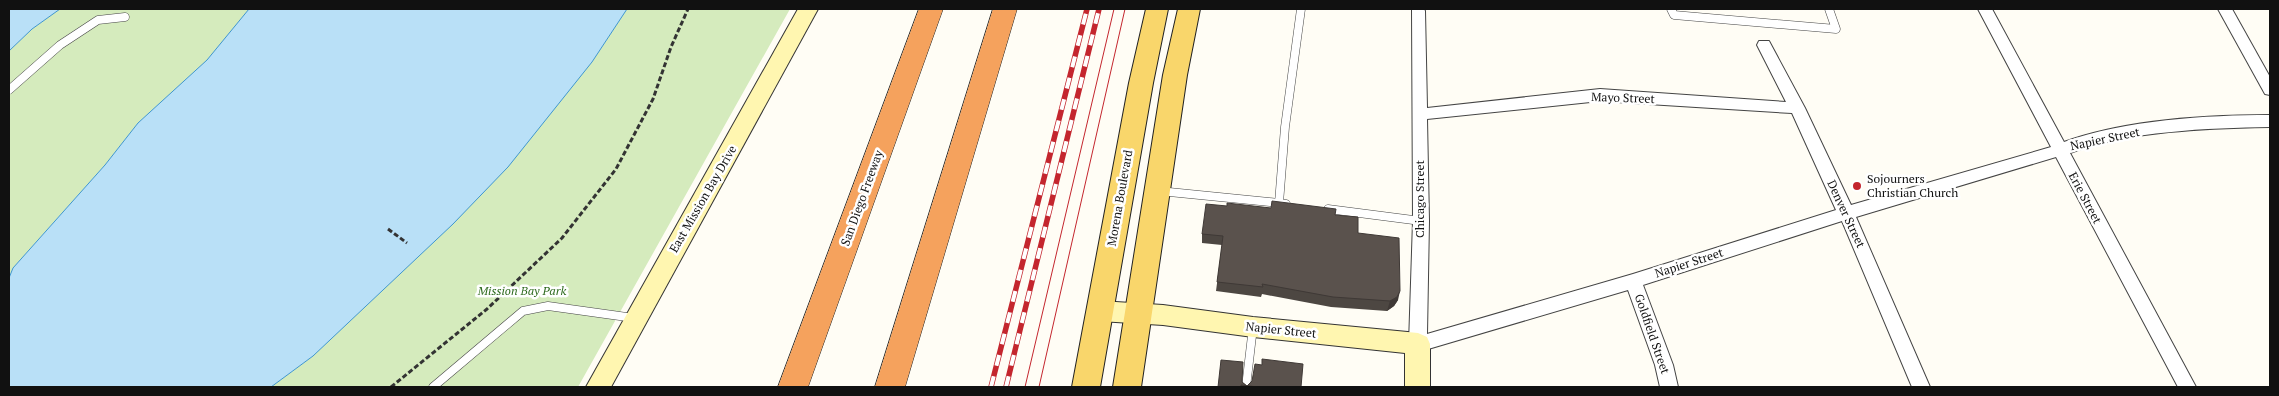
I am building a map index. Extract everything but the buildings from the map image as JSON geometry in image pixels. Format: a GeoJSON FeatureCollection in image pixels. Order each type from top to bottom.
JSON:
{"type":"FeatureCollection","features":[{"type":"Feature","properties":{"kind":"highway","name":"San Diego Freeway"},"geometry":{"type":"LineString","coordinates":[[792,387],[931,9]]}},
{"type":"Feature","properties":{"kind":"highway"},"geometry":{"type":"LineString","coordinates":[[890,387],[1004,9]]}},
{"type":"Feature","properties":{"kind":"main road","name":"East Mission Bay Drive"},"geometry":{"type":"LineString","coordinates":[[598,387],[808,9]]}},
{"type":"Feature","properties":{"kind":"main road","name":"Morena Boulevard"},"geometry":{"type":"LineString","coordinates":[[1086,387],[1141,83],[1157,9]]}},
{"type":"Feature","properties":{"kind":"main road"},"geometry":{"type":"LineString","coordinates":[[1127,387],[1175,75],[1188,9]]}},
{"type":"Feature","properties":{"kind":"main road","name":"Napier Street"},"geometry":{"type":"LineString","coordinates":[[1100,311],[1163,315],[1253,327],[1418,344]]}},
{"type":"Feature","properties":{"kind":"main road","name":"Chicago Street"},"geometry":{"type":"LineString","coordinates":[[1417,387],[1418,344]]}},
{"type":"Feature","properties":{"kind":"street","name":"Erie Street"},"geometry":{"type":"LineString","coordinates":[[1985,9],[2187,387]]}},
{"type":"Feature","properties":{"kind":"street"},"geometry":{"type":"LineString","coordinates":[[2226,9],[2270,90]]}},
{"type":"Feature","properties":{"kind":"street","name":"Chicago Street"},"geometry":{"type":"LineString","coordinates":[[1418,11],[1421,221],[1418,344]]}},
{"type":"Feature","properties":{"kind":"street","name":"Denver Street"},"geometry":{"type":"LineString","coordinates":[[1764,45],[1797,108],[1892,314],[1921,387]]}},
{"type":"Feature","properties":{"kind":"street","name":"Mayo Street"},"geometry":{"type":"LineString","coordinates":[[1420,114],[1600,95],[1797,108]]}},
{"type":"Feature","properties":{"kind":"street","name":"Napier Street"},"geometry":{"type":"LineString","coordinates":[[1418,344],[1633,281],[1846,214],[2037,158],[2079,143],[2126,133],[2208,122],[2270,121]]}},
{"type":"Feature","properties":{"kind":"street","name":"Goldfield Street"},"geometry":{"type":"LineString","coordinates":[[1633,281],[1664,365],[1669,387]]}},
{"type":"Feature","properties":{"kind":"lane"},"geometry":{"type":"LineString","coordinates":[[1279,203],[1285,127],[1301,9]]}},
{"type":"Feature","properties":{"kind":"lane"},"geometry":{"type":"LineString","coordinates":[[1671,9],[1674,15],[1836,29],[1829,9]]}},
{"type":"Feature","properties":{"kind":"lane"},"geometry":{"type":"LineString","coordinates":[[9,90],[60,45],[98,20],[125,17]]}},
{"type":"Feature","properties":{"kind":"lane"},"geometry":{"type":"LineString","coordinates":[[1157,191],[1298,206]]}},
{"type":"Feature","properties":{"kind":"lane"},"geometry":{"type":"LineString","coordinates":[[1317,208],[1421,221]]}},
{"type":"Feature","properties":{"kind":"lane"},"geometry":{"type":"LineString","coordinates":[[433,387],[523,311],[548,306],[635,319]]}},
{"type":"Feature","properties":{"kind":"lane"},"geometry":{"type":"LineString","coordinates":[[1246,387],[1253,327]]}},
{"type":"Feature","properties":{"kind":"path"},"geometry":{"type":"LineString","coordinates":[[391,387],[487,309],[562,238],[616,169],[653,100],[671,47],[688,9]]}},
{"type":"Feature","properties":{"kind":"path"},"geometry":{"type":"LineString","coordinates":[[388,228],[407,243]]}},
{"type":"Feature","properties":{"kind":"green space"},"geometry":{"type":"Polygon","coordinates":[[[60,9],[249,9],[208,60],[138,123],[105,165],[13,268],[9,278],[9,51],[32,29],[60,9]]]}},
{"type":"Feature","properties":{"kind":"green space","name":"Mission Bay Park"},"geometry":{"type":"Polygon","coordinates":[[[627,9],[790,9],[578,387],[271,387],[313,356],[592,62],[627,9]]]}},
{"type":"Feature","properties":{"kind":"water"},"geometry":{"type":"Polygon","coordinates":[[[9,9],[60,9],[32,29],[9,51],[9,9]]]}},
{"type":"Feature","properties":{"kind":"water"},"geometry":{"type":"Polygon","coordinates":[[[249,9],[627,9],[592,62],[508,167],[453,224],[313,356],[271,387],[9,387],[9,278],[13,268],[105,165],[138,123],[207,60],[249,9]]]}},
{"type":"Feature","properties":{"kind":"tram line"},"geometry":{"type":"LineString","coordinates":[[1025,387],[1114,9]]}},
{"type":"Feature","properties":{"kind":"tram line"},"geometry":{"type":"LineString","coordinates":[[1039,387],[1125,9]]}},
{"type":"Feature","properties":{"kind":"railway"},"geometry":{"type":"LineString","coordinates":[[991,387],[1087,9]]}},
{"type":"Feature","properties":{"kind":"railway"},"geometry":{"type":"LineString","coordinates":[[1006,387],[1099,9]]}},
{"type":"Feature","properties":{"kind":"place","name":"Sojourners Christian Church"},"geometry":{"type":"Point","coordinates":[1857,186]}}]}
